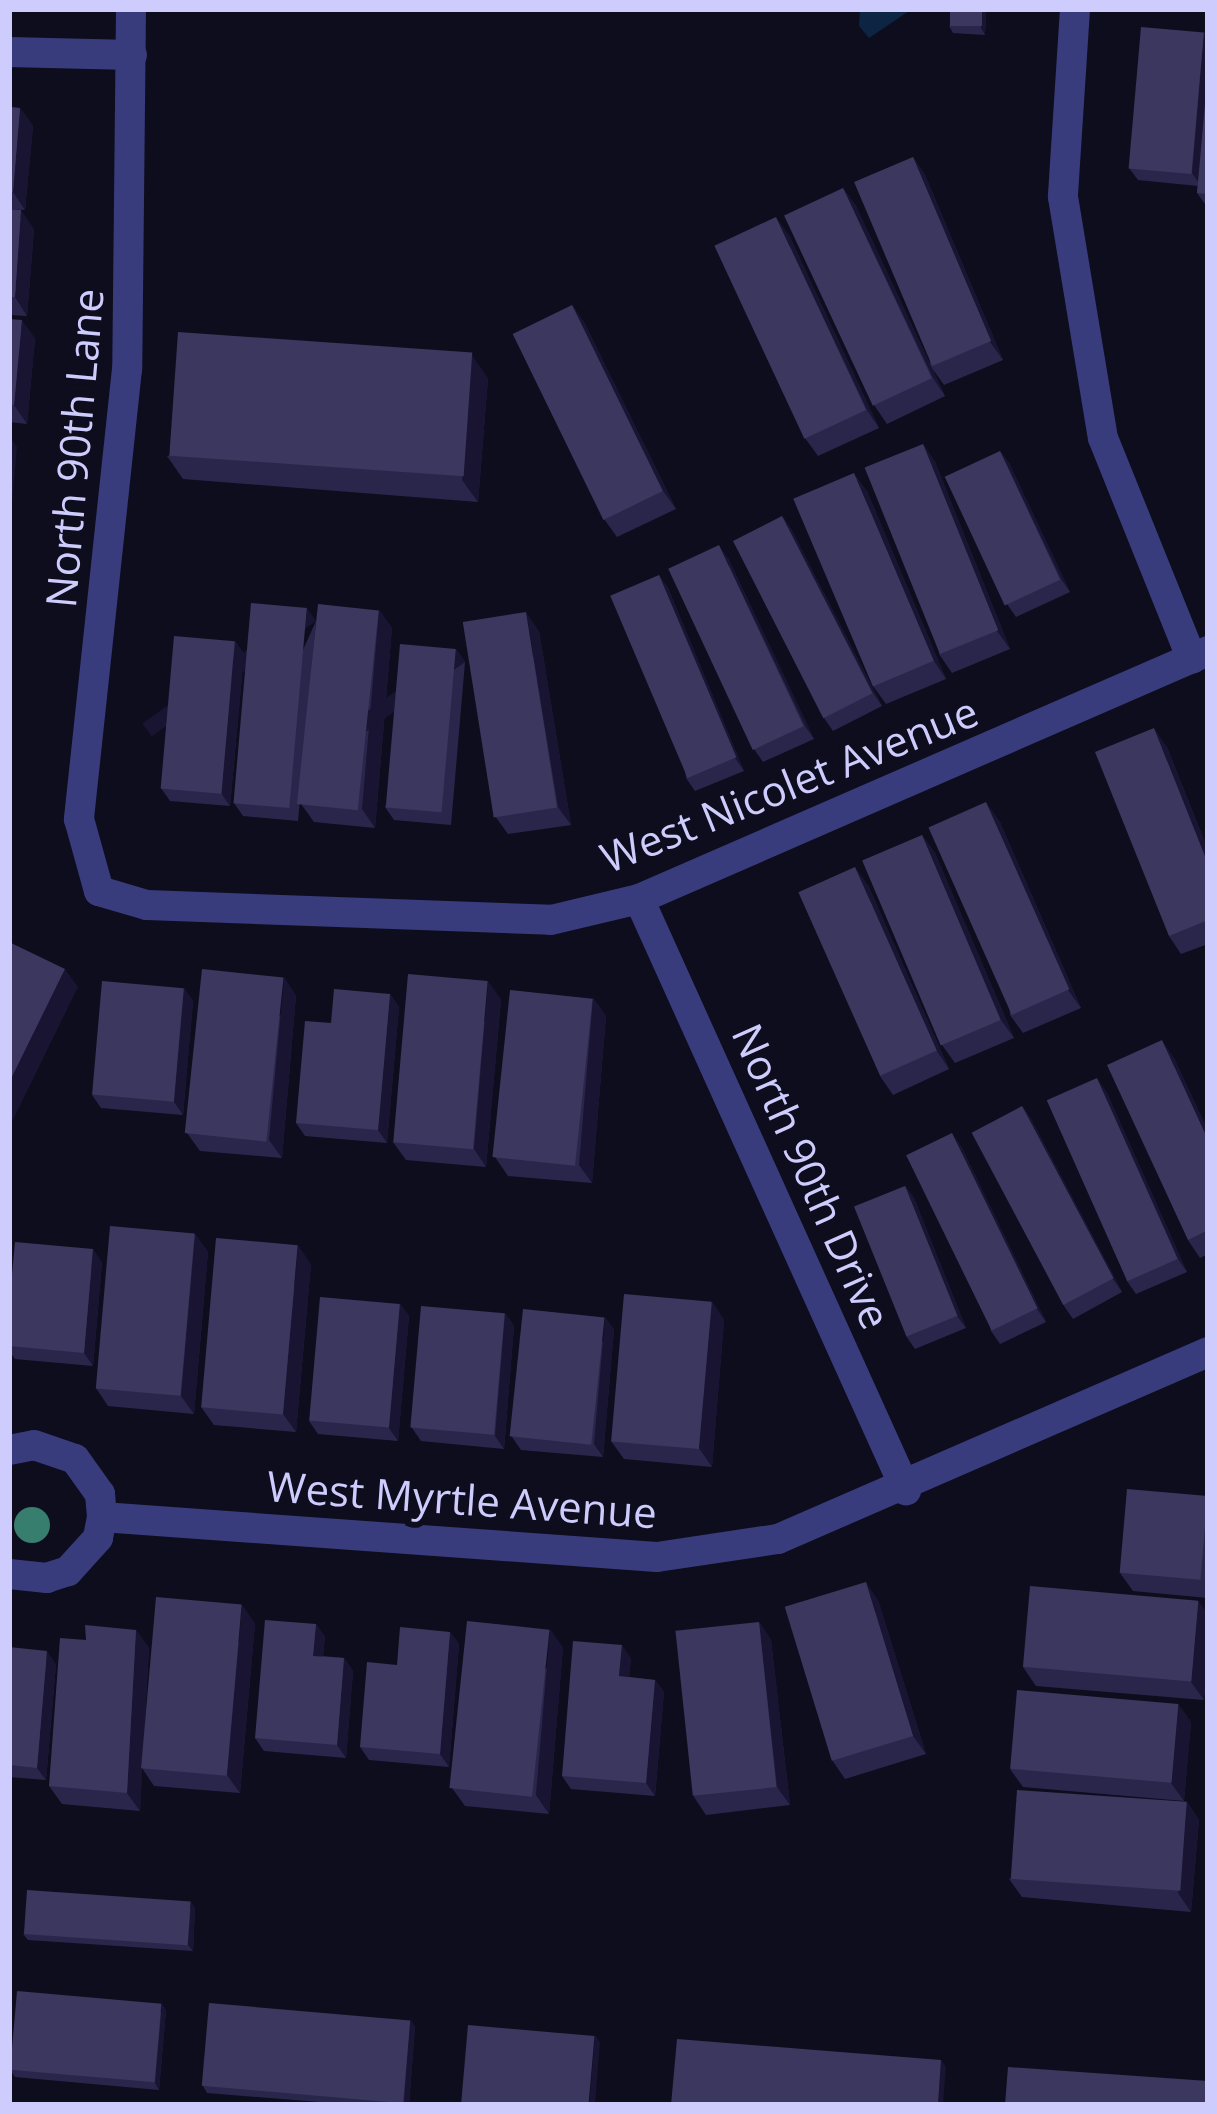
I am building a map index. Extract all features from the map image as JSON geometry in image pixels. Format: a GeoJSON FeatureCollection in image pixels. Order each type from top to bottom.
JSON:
{"type":"FeatureCollection","features":[{"type":"Feature","properties":{"kind":"street","name":"North 90th Lane"},"geometry":{"type":"LineString","coordinates":[[99,891],[80,819],[127,369],[131,9]]}},
{"type":"Feature","properties":{"kind":"street"},"geometry":{"type":"LineString","coordinates":[[1075,9],[1063,197],[1103,438],[1200,655]]}},
{"type":"Feature","properties":{"kind":"street"},"geometry":{"type":"LineString","coordinates":[[9,52],[132,55]]}},
{"type":"Feature","properties":{"kind":"street","name":"West Nicolet Avenue"},"geometry":{"type":"LineString","coordinates":[[99,891],[147,905],[551,920],[640,898],[1200,655]]}},
{"type":"Feature","properties":{"kind":"street","name":"North 90th Drive"},"geometry":{"type":"LineString","coordinates":[[640,898],[906,1490]]}},
{"type":"Feature","properties":{"kind":"street","name":"West Myrtle Avenue"},"geometry":{"type":"LineString","coordinates":[[102,1517],[657,1557],[778,1539],[906,1490],[1208,1352]]}},
{"type":"Feature","properties":{"kind":"street"},"geometry":{"type":"LineString","coordinates":[[9,1450],[56,1448],[75,1459],[100,1494],[102,1517],[98,1538],[68,1571],[47,1578],[9,1574]]}},
{"type":"Feature","properties":{"kind":"water"},"geometry":{"type":"Polygon","coordinates":[[[860,9],[912,9],[869,38],[859,26],[860,9]]]}},
{"type":"Feature","properties":{"kind":"building"},"geometry":{"type":"Polygon","coordinates":[[[950,9],[982,9],[982,26],[950,26],[950,9]]]}},
{"type":"Feature","properties":{"kind":"building"},"geometry":{"type":"Polygon","coordinates":[[[1141,27],[1204,32],[1191,174],[1129,168],[1141,27]]]}},
{"type":"Feature","properties":{"kind":"building"},"geometry":{"type":"Polygon","coordinates":[[[1208,70],[1208,194],[1197,193],[1208,70]]]}},
{"type":"Feature","properties":{"kind":"building"},"geometry":{"type":"Polygon","coordinates":[[[9,107],[20,108],[13,192],[9,192],[9,107]]]}},
{"type":"Feature","properties":{"kind":"building"},"geometry":{"type":"Polygon","coordinates":[[[913,157],[991,341],[932,366],[854,182],[913,157]]]}},
{"type":"Feature","properties":{"kind":"building"},"geometry":{"type":"Polygon","coordinates":[[[843,188],[932,378],[873,406],[784,215],[843,188]]]}},
{"type":"Feature","properties":{"kind":"building"},"geometry":{"type":"Polygon","coordinates":[[[9,209],[21,210],[15,297],[9,297],[9,209]]]}},
{"type":"Feature","properties":{"kind":"building"},"geometry":{"type":"Polygon","coordinates":[[[776,217],[866,410],[804,439],[714,246],[776,217]]]}},
{"type":"Feature","properties":{"kind":"building"},"geometry":{"type":"Polygon","coordinates":[[[572,305],[663,491],[603,520],[513,334],[572,305]]]}},
{"type":"Feature","properties":{"kind":"building"},"geometry":{"type":"Polygon","coordinates":[[[9,319],[22,320],[14,405],[9,405],[9,319]]]}},
{"type":"Feature","properties":{"kind":"building"},"geometry":{"type":"Polygon","coordinates":[[[178,332],[472,353],[464,476],[169,456],[178,332]]]}},
{"type":"Feature","properties":{"kind":"building"},"geometry":{"type":"Polygon","coordinates":[[[923,444],[998,630],[940,654],[865,468],[923,444]]]}},
{"type":"Feature","properties":{"kind":"building"},"geometry":{"type":"Polygon","coordinates":[[[1000,451],[1060,580],[1005,605],[945,477],[1000,451]]]}},
{"type":"Feature","properties":{"kind":"building"},"geometry":{"type":"Polygon","coordinates":[[[854,473],[934,661],[873,687],[793,499],[854,473]]]}},
{"type":"Feature","properties":{"kind":"building"},"geometry":{"type":"Polygon","coordinates":[[[782,516],[872,693],[823,718],[733,541],[782,516]]]}},
{"type":"Feature","properties":{"kind":"building"},"geometry":{"type":"Polygon","coordinates":[[[719,545],[804,726],[753,750],[668,569],[719,545]]]}},
{"type":"Feature","properties":{"kind":"building"},"geometry":{"type":"Polygon","coordinates":[[[659,575],[736,757],[688,778],[610,596],[659,575]]]}},
{"type":"Feature","properties":{"kind":"building"},"geometry":{"type":"Polygon","coordinates":[[[251,603],[307,608],[289,808],[233,803],[251,603]]]}},
{"type":"Feature","properties":{"kind":"building"},"geometry":{"type":"Polygon","coordinates":[[[318,604],[379,610],[358,810],[297,804],[318,604]]]}},
{"type":"Feature","properties":{"kind":"building"},"geometry":{"type":"Polygon","coordinates":[[[526,612],[557,808],[494,818],[463,622],[526,612]]]}},
{"type":"Feature","properties":{"kind":"building"},"geometry":{"type":"Polygon","coordinates":[[[174,636],[235,641],[221,794],[161,788],[174,636]]]}},
{"type":"Feature","properties":{"kind":"building"},"geometry":{"type":"Polygon","coordinates":[[[400,644],[456,649],[441,812],[386,807],[400,644]]]}},
{"type":"Feature","properties":{"kind":"building"},"geometry":{"type":"Polygon","coordinates":[[[1154,728],[1208,864],[1208,920],[1169,936],[1095,752],[1154,728]]]}},
{"type":"Feature","properties":{"kind":"building"},"geometry":{"type":"Polygon","coordinates":[[[986,802],[1069,989],[1012,1015],[928,828],[986,802]]]}},
{"type":"Feature","properties":{"kind":"building"},"geometry":{"type":"Polygon","coordinates":[[[922,835],[1001,1020],[941,1045],[862,860],[922,835]]]}},
{"type":"Feature","properties":{"kind":"building"},"geometry":{"type":"Polygon","coordinates":[[[855,867],[937,1051],[880,1076],[798,892],[855,867]]]}},
{"type":"Feature","properties":{"kind":"building"},"geometry":{"type":"Polygon","coordinates":[[[9,942],[65,969],[9,1083],[9,942]]]}},
{"type":"Feature","properties":{"kind":"building"},"geometry":{"type":"Polygon","coordinates":[[[202,969],[284,978],[266,1142],[185,1133],[202,969]]]}},
{"type":"Feature","properties":{"kind":"building"},"geometry":{"type":"Polygon","coordinates":[[[408,974],[488,981],[473,1149],[393,1142],[408,974]]]}},
{"type":"Feature","properties":{"kind":"building"},"geometry":{"type":"Polygon","coordinates":[[[102,981],[184,988],[174,1102],[92,1095],[102,981]]]}},
{"type":"Feature","properties":{"kind":"building"},"geometry":{"type":"Polygon","coordinates":[[[334,989],[390,994],[378,1130],[296,1123],[305,1021],[331,1023],[334,989]]]}},
{"type":"Feature","properties":{"kind":"building"},"geometry":{"type":"Polygon","coordinates":[[[510,990],[593,999],[575,1166],[492,1157],[510,990]]]}},
{"type":"Feature","properties":{"kind":"building"},"geometry":{"type":"Polygon","coordinates":[[[1162,1040],[1208,1140],[1208,1230],[1188,1240],[1107,1065],[1162,1040]]]}},
{"type":"Feature","properties":{"kind":"building"},"geometry":{"type":"Polygon","coordinates":[[[1097,1078],[1178,1259],[1127,1281],[1047,1100],[1097,1078]]]}},
{"type":"Feature","properties":{"kind":"building"},"geometry":{"type":"Polygon","coordinates":[[[1022,1106],[1114,1278],[1063,1305],[972,1133],[1022,1106]]]}},
{"type":"Feature","properties":{"kind":"building"},"geometry":{"type":"Polygon","coordinates":[[[952,1133],[1037,1308],[992,1331],[906,1155],[952,1133]]]}},
{"type":"Feature","properties":{"kind":"building"},"geometry":{"type":"Polygon","coordinates":[[[905,1186],[957,1316],[906,1336],[854,1207],[905,1186]]]}},
{"type":"Feature","properties":{"kind":"building"},"geometry":{"type":"Polygon","coordinates":[[[110,1226],[195,1233],[180,1396],[96,1388],[110,1226]]]}},
{"type":"Feature","properties":{"kind":"building"},"geometry":{"type":"Polygon","coordinates":[[[216,1238],[298,1245],[283,1414],[201,1407],[216,1238]]]}},
{"type":"Feature","properties":{"kind":"building"},"geometry":{"type":"Polygon","coordinates":[[[15,1242],[93,1249],[84,1353],[9,1346],[15,1242]]]}},
{"type":"Feature","properties":{"kind":"building"},"geometry":{"type":"Polygon","coordinates":[[[624,1294],[712,1302],[699,1449],[611,1441],[624,1294]]]}},
{"type":"Feature","properties":{"kind":"building"},"geometry":{"type":"Polygon","coordinates":[[[320,1297],[400,1304],[389,1428],[309,1421],[320,1297]]]}},
{"type":"Feature","properties":{"kind":"building"},"geometry":{"type":"Polygon","coordinates":[[[421,1306],[505,1313],[494,1435],[410,1428],[421,1306]]]}},
{"type":"Feature","properties":{"kind":"building"},"geometry":{"type":"Polygon","coordinates":[[[523,1309],[605,1318],[591,1445],[510,1436],[523,1309]]]}},
{"type":"Feature","properties":{"kind":"building"},"geometry":{"type":"Polygon","coordinates":[[[1127,1489],[1208,1496],[1200,1580],[1120,1573],[1127,1489]]]}},
{"type":"Feature","properties":{"kind":"building"},"geometry":{"type":"Polygon","coordinates":[[[866,1582],[913,1736],[832,1761],[785,1607],[866,1582]]]}},
{"type":"Feature","properties":{"kind":"building"},"geometry":{"type":"Polygon","coordinates":[[[1030,1586],[1198,1601],[1191,1681],[1023,1667],[1030,1586]]]}},
{"type":"Feature","properties":{"kind":"building"},"geometry":{"type":"Polygon","coordinates":[[[156,1597],[242,1604],[227,1776],[141,1768],[156,1597]]]}},
{"type":"Feature","properties":{"kind":"building"},"geometry":{"type":"Polygon","coordinates":[[[265,1620],[316,1624],[313,1656],[344,1658],[337,1745],[255,1738],[265,1620]]]}},
{"type":"Feature","properties":{"kind":"building"},"geometry":{"type":"Polygon","coordinates":[[[467,1621],[550,1630],[532,1797],[449,1788],[467,1621]]]}},
{"type":"Feature","properties":{"kind":"building"},"geometry":{"type":"Polygon","coordinates":[[[759,1622],[776,1787],[693,1796],[675,1631],[759,1622]]]}},
{"type":"Feature","properties":{"kind":"building"},"geometry":{"type":"Polygon","coordinates":[[[85,1625],[136,1630],[127,1793],[49,1786],[60,1638],[86,1640],[85,1625]]]}},
{"type":"Feature","properties":{"kind":"building"},"geometry":{"type":"Polygon","coordinates":[[[400,1627],[450,1632],[440,1754],[360,1747],[367,1662],[397,1665],[400,1627]]]}},
{"type":"Feature","properties":{"kind":"building"},"geometry":{"type":"Polygon","coordinates":[[[573,1641],[622,1645],[619,1676],[655,1680],[646,1783],[562,1776],[573,1641]]]}},
{"type":"Feature","properties":{"kind":"building"},"geometry":{"type":"Polygon","coordinates":[[[9,1647],[47,1651],[37,1768],[9,1765],[9,1647]]]}},
{"type":"Feature","properties":{"kind":"building"},"geometry":{"type":"Polygon","coordinates":[[[1017,1690],[1178,1704],[1171,1783],[1010,1769],[1017,1690]]]}},
{"type":"Feature","properties":{"kind":"building"},"geometry":{"type":"Polygon","coordinates":[[[1017,1790],[1187,1802],[1180,1891],[1011,1879],[1017,1790]]]}},
{"type":"Feature","properties":{"kind":"building"},"geometry":{"type":"Polygon","coordinates":[[[27,1890],[191,1901],[188,1945],[24,1934],[27,1890]]]}},
{"type":"Feature","properties":{"kind":"building"},"geometry":{"type":"Polygon","coordinates":[[[17,1991],[161,2004],[155,2082],[10,2070],[17,1991]]]}},
{"type":"Feature","properties":{"kind":"building"},"geometry":{"type":"Polygon","coordinates":[[[209,2003],[410,2021],[403,2103],[202,2086],[209,2003]]]}},
{"type":"Feature","properties":{"kind":"building"},"geometry":{"type":"Polygon","coordinates":[[[468,2025],[595,2036],[588,2105],[461,2105],[468,2025]]]}},
{"type":"Feature","properties":{"kind":"building"},"geometry":{"type":"Polygon","coordinates":[[[677,2039],[941,2060],[938,2105],[671,2105],[677,2039]]]}},
{"type":"Feature","properties":{"kind":"building"},"geometry":{"type":"Polygon","coordinates":[[[1008,2067],[1208,2081],[1208,2105],[1005,2105],[1008,2067]]]}}]}
